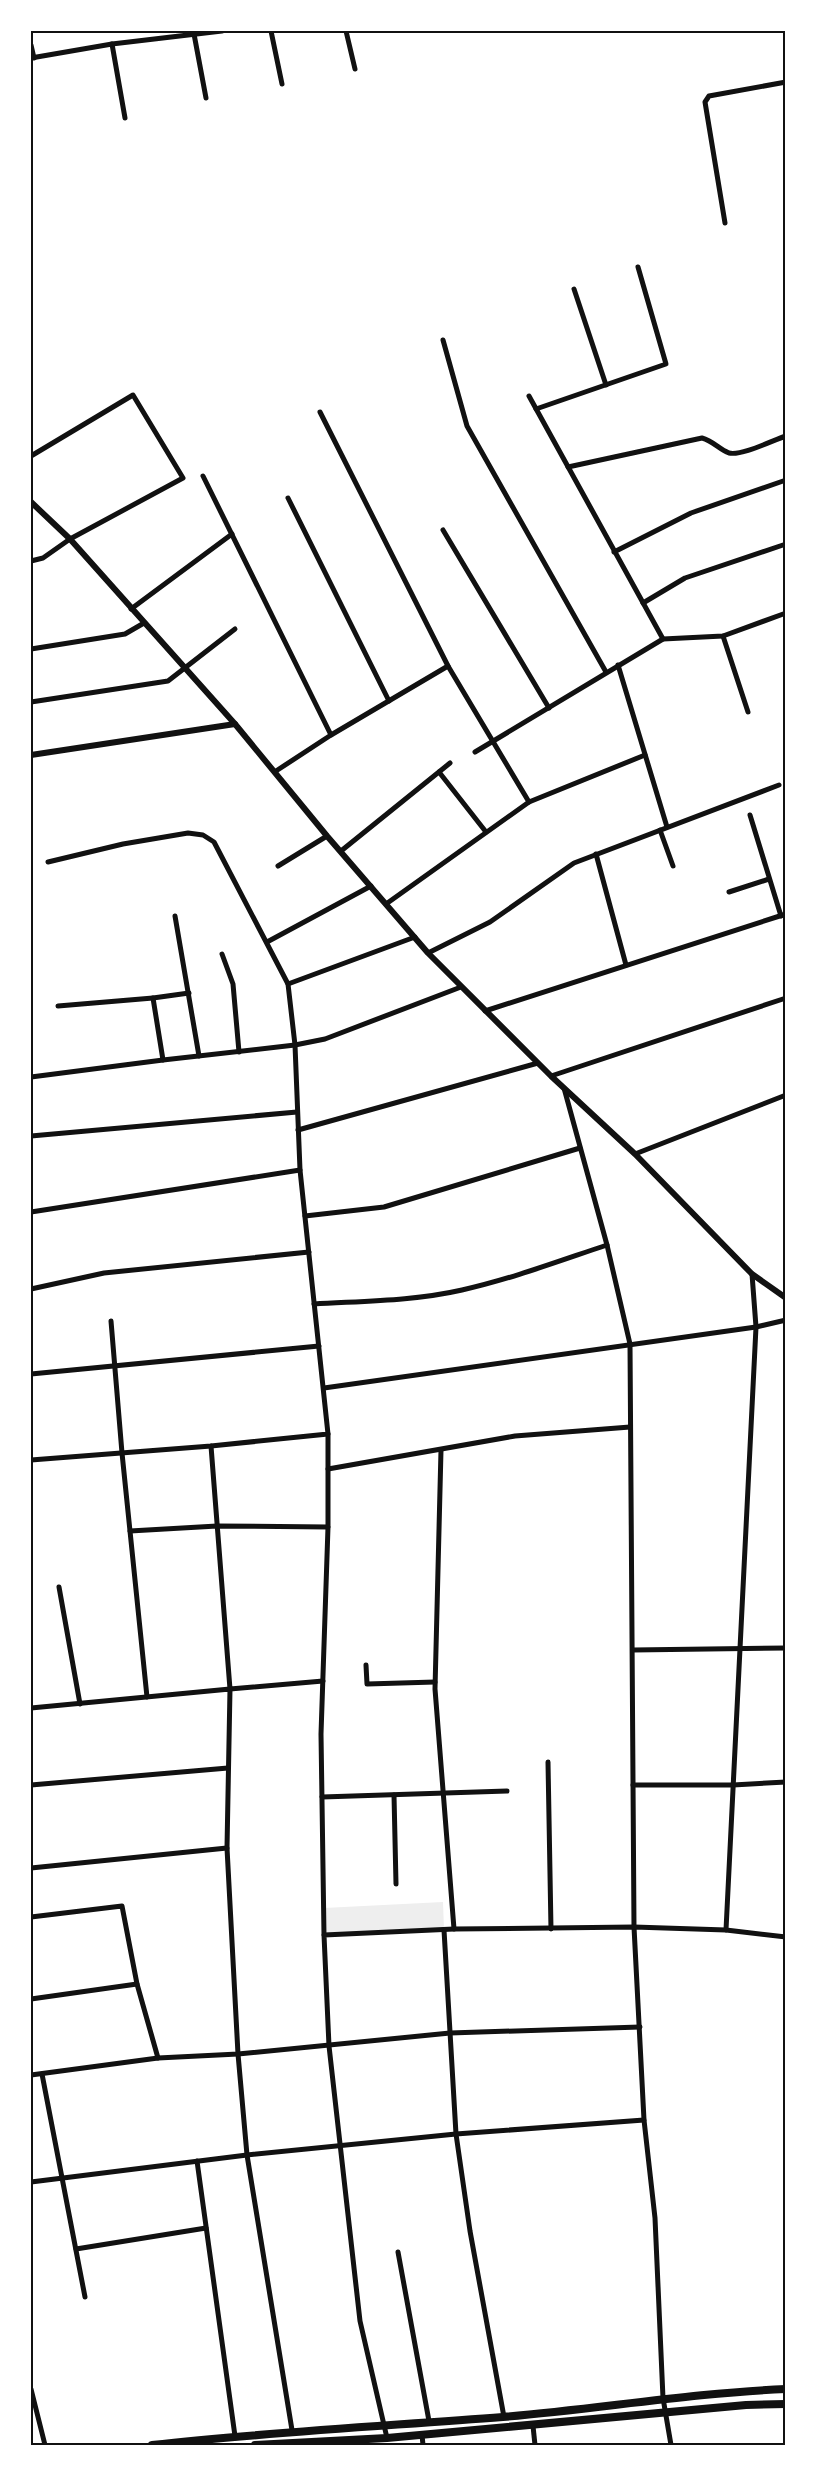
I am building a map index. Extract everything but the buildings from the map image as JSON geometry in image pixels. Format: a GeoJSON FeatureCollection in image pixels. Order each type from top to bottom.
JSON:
{"type":"FeatureCollection","features":[{"type":"Feature","properties":{"kind":"main road"},"geometry":{"type":"LineString","coordinates":[[152,2445],[292,2430],[504,2417],[663,2398],[786,2389]]}},
{"type":"Feature","properties":{"kind":"main road"},"geometry":{"type":"LineString","coordinates":[[255,2445],[378,2442],[387,2438],[533,2426],[666,2412],[746,2405],[786,2404]]}},
{"type":"Feature","properties":{"kind":"street"},"geometry":{"type":"LineString","coordinates":[[31,45],[33,58],[112,44],[222,31]]}},
{"type":"Feature","properties":{"kind":"street"},"geometry":{"type":"LineString","coordinates":[[271,31],[282,84]]}},
{"type":"Feature","properties":{"kind":"street"},"geometry":{"type":"LineString","coordinates":[[346,31],[355,69]]}},
{"type":"Feature","properties":{"kind":"street"},"geometry":{"type":"LineString","coordinates":[[194,34],[206,98]]}},
{"type":"Feature","properties":{"kind":"street"},"geometry":{"type":"LineString","coordinates":[[112,44],[126,118]]}},
{"type":"Feature","properties":{"kind":"street"},"geometry":{"type":"LineString","coordinates":[[725,223],[705,102],[709,96],[786,82]]}},
{"type":"Feature","properties":{"kind":"street"},"geometry":{"type":"LineString","coordinates":[[536,409],[666,364],[638,267]]}},
{"type":"Feature","properties":{"kind":"street"},"geometry":{"type":"LineString","coordinates":[[574,289],[606,385]]}},
{"type":"Feature","properties":{"kind":"street"},"geometry":{"type":"LineString","coordinates":[[443,340],[467,426],[606,672]]}},
{"type":"Feature","properties":{"kind":"street"},"geometry":{"type":"LineString","coordinates":[[31,456],[133,395],[183,478],[70,539],[43,558],[31,561]]}},
{"type":"Feature","properties":{"kind":"street"},"geometry":{"type":"LineString","coordinates":[[529,396],[663,639]]}},
{"type":"Feature","properties":{"kind":"street"},"geometry":{"type":"LineString","coordinates":[[320,412],[448,666],[494,739],[529,802]]}},
{"type":"Feature","properties":{"kind":"street"},"geometry":{"type":"LineString","coordinates":[[568,467],[702,438],[710,440],[730,453],[740,453],[786,436]]}},
{"type":"Feature","properties":{"kind":"street"},"geometry":{"type":"LineString","coordinates":[[203,476],[331,736]]}},
{"type":"Feature","properties":{"kind":"street"},"geometry":{"type":"LineString","coordinates":[[614,552],[691,513],[786,480]]}},
{"type":"Feature","properties":{"kind":"street"},"geometry":{"type":"LineString","coordinates":[[288,498],[389,701]]}},
{"type":"Feature","properties":{"kind":"street"},"geometry":{"type":"LineString","coordinates":[[31,502],[70,539],[235,724],[276,771],[327,836],[461,987],[551,1076],[636,1154],[752,1274],[784,1294]]}},
{"type":"Feature","properties":{"kind":"street"},"geometry":{"type":"LineString","coordinates":[[443,530],[549,708]]}},
{"type":"Feature","properties":{"kind":"street"},"geometry":{"type":"LineString","coordinates":[[131,609],[232,534]]}},
{"type":"Feature","properties":{"kind":"street"},"geometry":{"type":"LineString","coordinates":[[643,603],[685,578],[786,544]]}},
{"type":"Feature","properties":{"kind":"street"},"geometry":{"type":"LineString","coordinates":[[475,752],[618,664],[663,639],[723,636],[786,613]]}},
{"type":"Feature","properties":{"kind":"street"},"geometry":{"type":"LineString","coordinates":[[31,649],[125,634],[144,623]]}},
{"type":"Feature","properties":{"kind":"street"},"geometry":{"type":"LineString","coordinates":[[31,702],[168,681],[235,630]]}},
{"type":"Feature","properties":{"kind":"street"},"geometry":{"type":"LineString","coordinates":[[723,636],[748,712]]}},
{"type":"Feature","properties":{"kind":"street"},"geometry":{"type":"LineString","coordinates":[[618,664],[667,827]]}},
{"type":"Feature","properties":{"kind":"street"},"geometry":{"type":"LineString","coordinates":[[276,771],[448,666]]}},
{"type":"Feature","properties":{"kind":"street"},"geometry":{"type":"LineString","coordinates":[[31,755],[235,724]]}},
{"type":"Feature","properties":{"kind":"street"},"geometry":{"type":"LineString","coordinates":[[386,904],[529,802],[645,755]]}},
{"type":"Feature","properties":{"kind":"street"},"geometry":{"type":"LineString","coordinates":[[341,852],[450,763]]}},
{"type":"Feature","properties":{"kind":"street"},"geometry":{"type":"LineString","coordinates":[[439,772],[486,832]]}},
{"type":"Feature","properties":{"kind":"street"},"geometry":{"type":"LineString","coordinates":[[428,952],[490,922],[574,862],[779,785]]}},
{"type":"Feature","properties":{"kind":"street"},"geometry":{"type":"LineString","coordinates":[[485,1011],[783,915],[769,879],[750,815]]}},
{"type":"Feature","properties":{"kind":"street"},"geometry":{"type":"LineString","coordinates":[[660,830],[673,866]]}},
{"type":"Feature","properties":{"kind":"street"},"geometry":{"type":"LineString","coordinates":[[48,862],[132,842],[188,832],[203,834],[214,842],[288,984],[295,1046],[300,1170],[328,1434],[328,1527],[323,1681],[322,1797],[324,1936],[330,2046],[339,2145],[360,2321],[387,2438]]}},
{"type":"Feature","properties":{"kind":"street"},"geometry":{"type":"LineString","coordinates":[[278,866],[327,836]]}},
{"type":"Feature","properties":{"kind":"street"},"geometry":{"type":"LineString","coordinates":[[596,854],[626,965]]}},
{"type":"Feature","properties":{"kind":"street"},"geometry":{"type":"LineString","coordinates":[[729,892],[769,879]]}},
{"type":"Feature","properties":{"kind":"street"},"geometry":{"type":"LineString","coordinates":[[267,942],[371,886]]}},
{"type":"Feature","properties":{"kind":"street"},"geometry":{"type":"LineString","coordinates":[[175,916],[199,1056]]}},
{"type":"Feature","properties":{"kind":"street"},"geometry":{"type":"LineString","coordinates":[[288,984],[415,937]]}},
{"type":"Feature","properties":{"kind":"street"},"geometry":{"type":"LineString","coordinates":[[222,954],[233,984],[239,1052]]}},
{"type":"Feature","properties":{"kind":"street"},"geometry":{"type":"LineString","coordinates":[[31,1077],[295,1046],[325,1039],[461,987]]}},
{"type":"Feature","properties":{"kind":"street"},"geometry":{"type":"LineString","coordinates":[[58,1006],[188,993]]}},
{"type":"Feature","properties":{"kind":"street"},"geometry":{"type":"LineString","coordinates":[[152,998],[163,1060]]}},
{"type":"Feature","properties":{"kind":"street"},"geometry":{"type":"LineString","coordinates":[[551,1076],[786,998]]}},
{"type":"Feature","properties":{"kind":"street"},"geometry":{"type":"LineString","coordinates":[[298,1130],[538,1063]]}},
{"type":"Feature","properties":{"kind":"street"},"geometry":{"type":"LineString","coordinates":[[564,1087],[607,1246],[630,1344],[634,1927],[644,2120],[655,2218],[663,2398],[671,2445]]}},
{"type":"Feature","properties":{"kind":"street"},"geometry":{"type":"LineString","coordinates":[[636,1154],[786,1095]]}},
{"type":"Feature","properties":{"kind":"street"},"geometry":{"type":"LineString","coordinates":[[31,1136],[297,1112]]}},
{"type":"Feature","properties":{"kind":"street"},"geometry":{"type":"LineString","coordinates":[[305,1216],[384,1207],[580,1148]]}},
{"type":"Feature","properties":{"kind":"street"},"geometry":{"type":"LineString","coordinates":[[31,1212],[300,1170]]}},
{"type":"Feature","properties":{"kind":"street"},"geometry":{"type":"LineString","coordinates":[[314,1304],[417,1298],[461,1290],[607,1246]]}},
{"type":"Feature","properties":{"kind":"street"},"geometry":{"type":"LineString","coordinates":[[31,1289],[104,1273],[309,1252]]}},
{"type":"Feature","properties":{"kind":"street"},"geometry":{"type":"LineString","coordinates":[[726,1930],[756,1327],[752,1274]]}},
{"type":"Feature","properties":{"kind":"street"},"geometry":{"type":"LineString","coordinates":[[324,1388],[756,1327],[786,1320]]}},
{"type":"Feature","properties":{"kind":"street"},"geometry":{"type":"LineString","coordinates":[[111,1321],[122,1453],[147,1697]]}},
{"type":"Feature","properties":{"kind":"street"},"geometry":{"type":"LineString","coordinates":[[31,1374],[319,1346]]}},
{"type":"Feature","properties":{"kind":"street"},"geometry":{"type":"LineString","coordinates":[[328,1469],[515,1436],[630,1428]]}},
{"type":"Feature","properties":{"kind":"street"},"geometry":{"type":"LineString","coordinates":[[31,1460],[211,1446],[328,1434]]}},
{"type":"Feature","properties":{"kind":"street"},"geometry":{"type":"LineString","coordinates":[[211,1446],[230,1689],[227,1848],[238,2054],[247,2154],[292,2430]]}},
{"type":"Feature","properties":{"kind":"street"},"geometry":{"type":"LineString","coordinates":[[441,1450],[435,1682],[454,1930]]}},
{"type":"Feature","properties":{"kind":"street"},"geometry":{"type":"LineString","coordinates":[[130,1531],[217,1526],[328,1527]]}},
{"type":"Feature","properties":{"kind":"street"},"geometry":{"type":"LineString","coordinates":[[59,1588],[80,1704]]}},
{"type":"Feature","properties":{"kind":"street"},"geometry":{"type":"LineString","coordinates":[[633,1650],[786,1648]]}},
{"type":"Feature","properties":{"kind":"street"},"geometry":{"type":"LineString","coordinates":[[366,1665],[367,1684],[435,1682]]}},
{"type":"Feature","properties":{"kind":"street"},"geometry":{"type":"LineString","coordinates":[[31,1708],[323,1681]]}},
{"type":"Feature","properties":{"kind":"street"},"geometry":{"type":"LineString","coordinates":[[548,1762],[551,1930]]}},
{"type":"Feature","properties":{"kind":"street"},"geometry":{"type":"LineString","coordinates":[[31,1785],[228,1768]]}},
{"type":"Feature","properties":{"kind":"street"},"geometry":{"type":"LineString","coordinates":[[633,1786],[733,1785],[786,1782]]}},
{"type":"Feature","properties":{"kind":"street"},"geometry":{"type":"LineString","coordinates":[[322,1797],[507,1791]]}},
{"type":"Feature","properties":{"kind":"street"},"geometry":{"type":"LineString","coordinates":[[394,1795],[396,1884]]}},
{"type":"Feature","properties":{"kind":"street"},"geometry":{"type":"LineString","coordinates":[[31,1868],[227,1848]]}},
{"type":"Feature","properties":{"kind":"street"},"geometry":{"type":"LineString","coordinates":[[31,1917],[122,1906],[137,1984],[158,2058]]}},
{"type":"Feature","properties":{"kind":"street"},"geometry":{"type":"LineString","coordinates":[[324,1936],[444,1930],[551,1930],[634,1927],[726,1930],[786,1937]]}},
{"type":"Feature","properties":{"kind":"street"},"geometry":{"type":"LineString","coordinates":[[444,1930],[456,2134],[470,2231],[504,2417]]}},
{"type":"Feature","properties":{"kind":"street"},"geometry":{"type":"LineString","coordinates":[[31,1999],[137,1984]]}},
{"type":"Feature","properties":{"kind":"street"},"geometry":{"type":"LineString","coordinates":[[31,2076],[158,2058],[238,2054],[330,2046],[450,2032],[640,2027]]}},
{"type":"Feature","properties":{"kind":"street"},"geometry":{"type":"LineString","coordinates":[[42,2074],[85,2297]]}},
{"type":"Feature","properties":{"kind":"street"},"geometry":{"type":"LineString","coordinates":[[31,2182],[63,2176],[247,2154],[456,2134],[644,2120]]}},
{"type":"Feature","properties":{"kind":"street"},"geometry":{"type":"LineString","coordinates":[[197,2161],[235,2436]]}},
{"type":"Feature","properties":{"kind":"street"},"geometry":{"type":"LineString","coordinates":[[76,2249],[206,2228]]}},
{"type":"Feature","properties":{"kind":"street"},"geometry":{"type":"LineString","coordinates":[[398,2252],[429,2421]]}},
{"type":"Feature","properties":{"kind":"street"},"geometry":{"type":"LineString","coordinates":[[31,2389],[45,2445]]}},
{"type":"Feature","properties":{"kind":"street"},"geometry":{"type":"LineString","coordinates":[[533,2426],[535,2445]]}},
{"type":"Feature","properties":{"kind":"street"},"geometry":{"type":"LineString","coordinates":[[422,2435],[423,2445]]}},
{"type":"Feature","properties":{"kind":"shaded area"},"geometry":{"type":"Polygon","coordinates":[[[443,1902],[444,1930],[324,1935],[324,1908],[443,1902]]]}}]}
